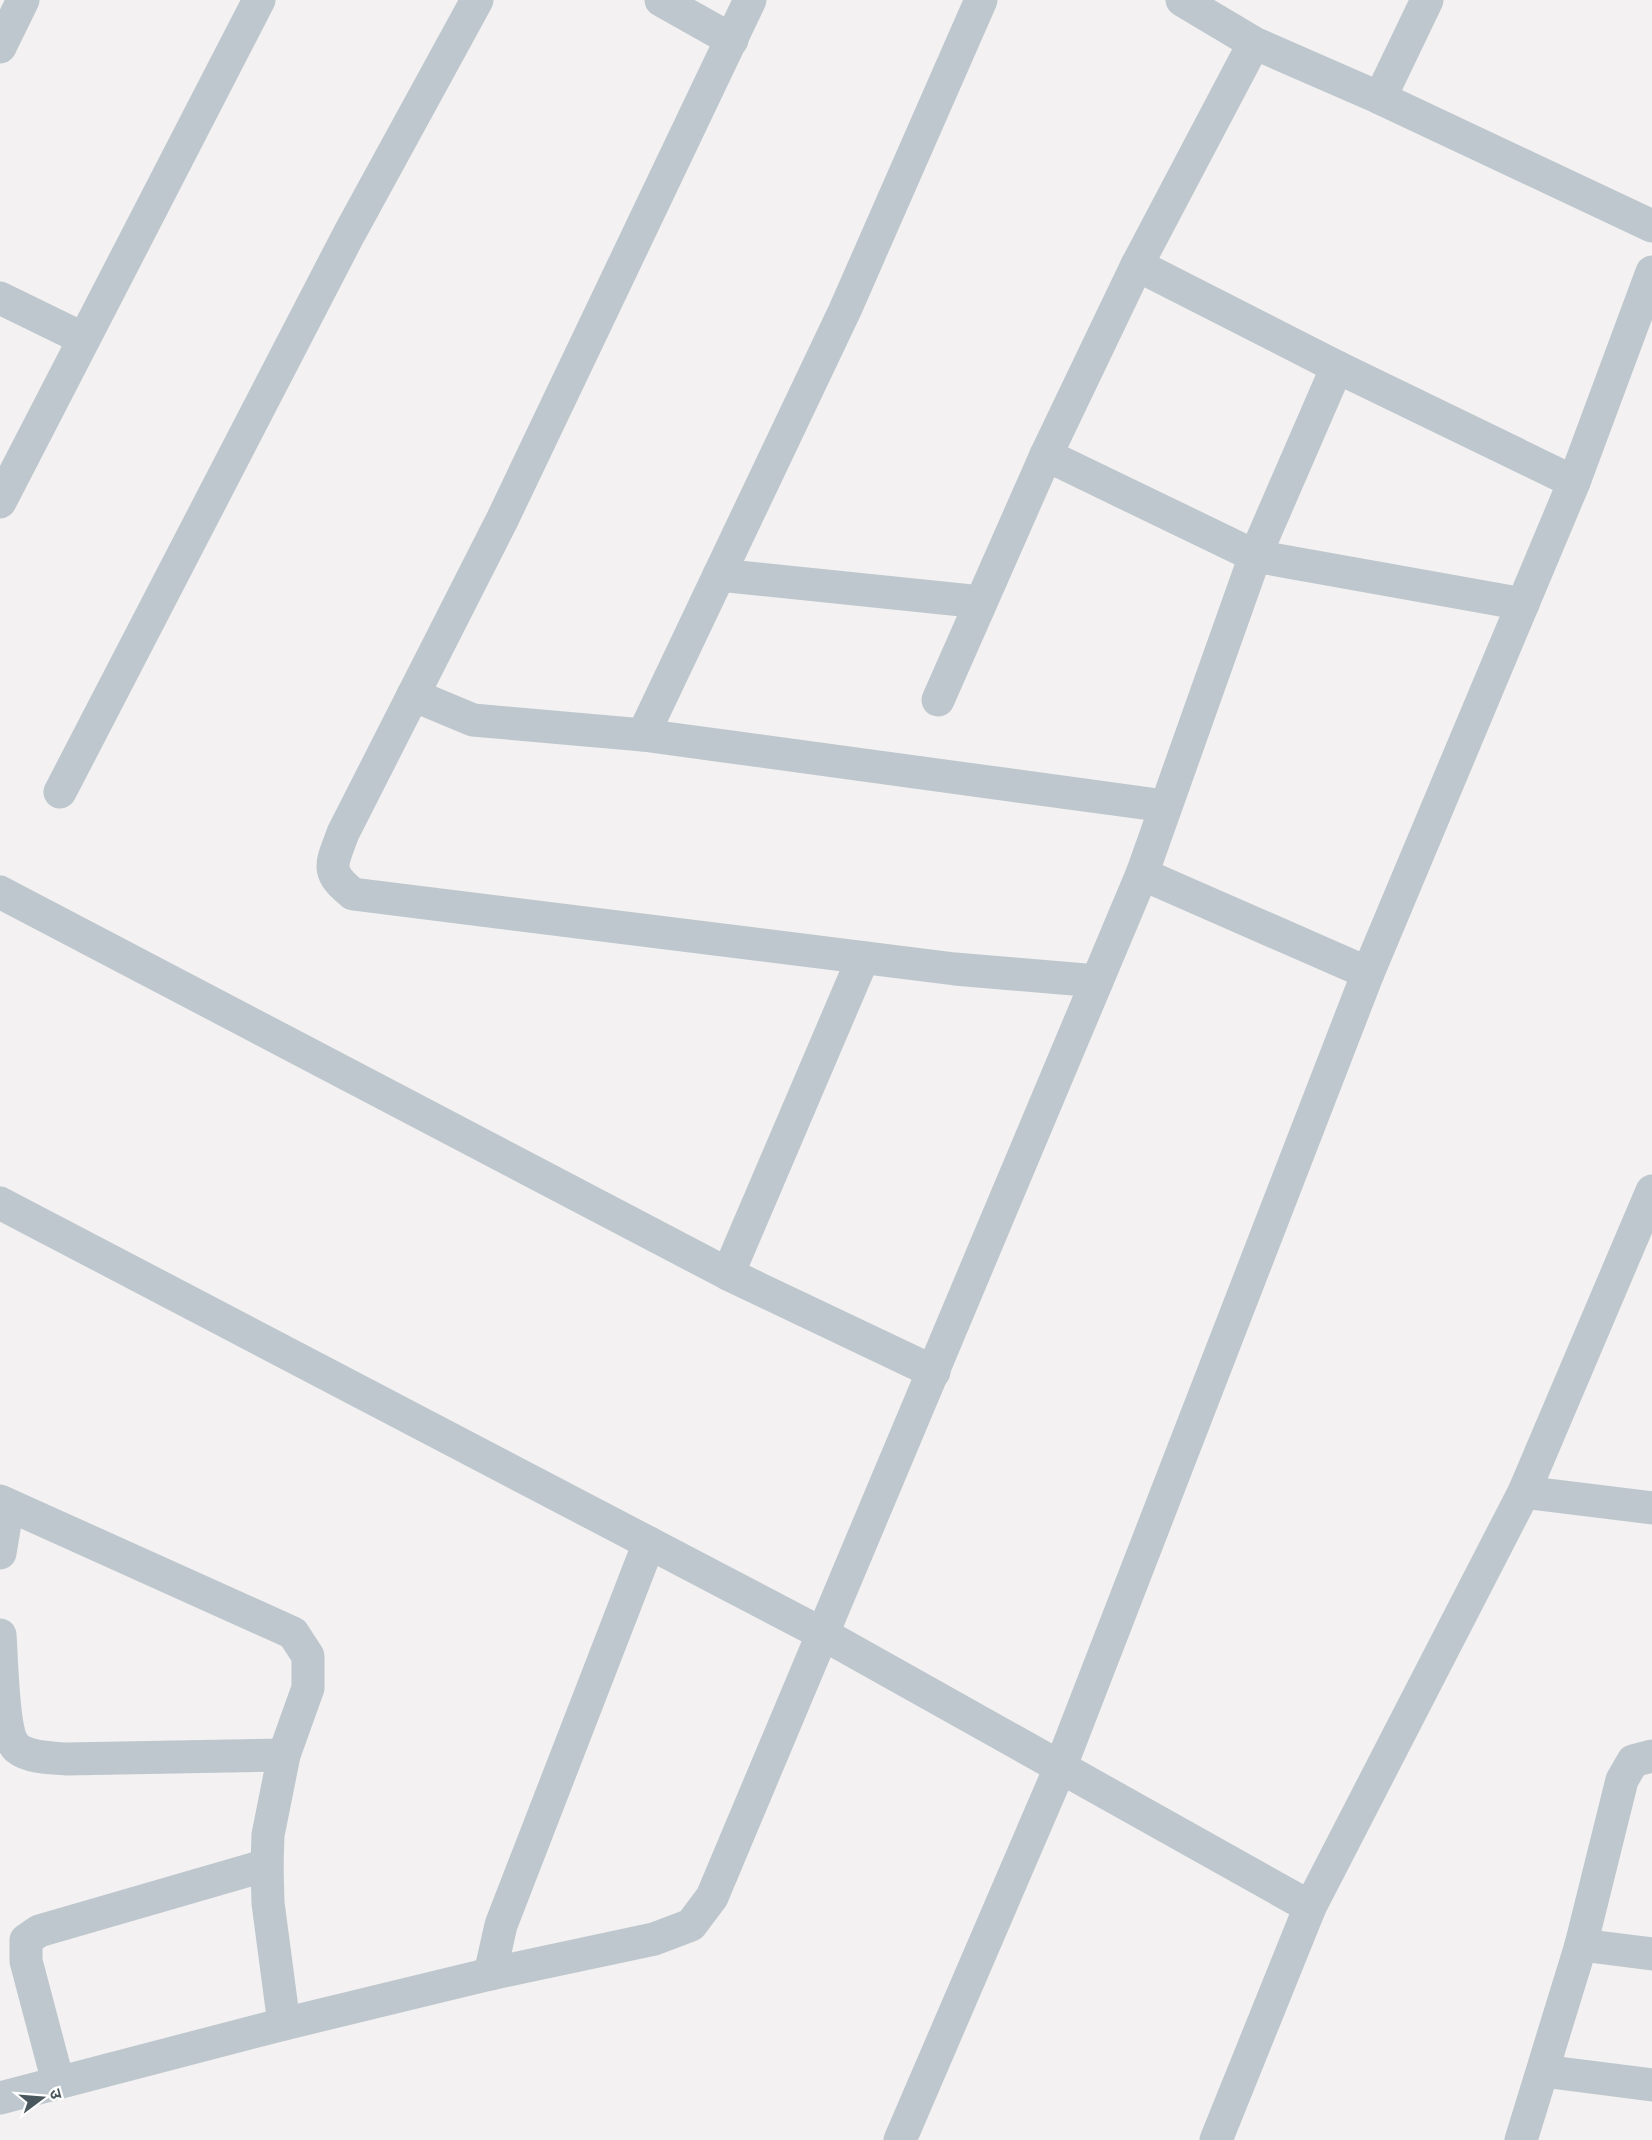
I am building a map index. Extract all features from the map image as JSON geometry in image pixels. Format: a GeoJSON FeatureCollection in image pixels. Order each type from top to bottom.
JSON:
{"type":"FeatureCollection","features":[{"type":"Feature","properties":{"kind":"street"},"geometry":{"type":"LineString","coordinates":[[0,47],[23,0]]}},
{"type":"Feature","properties":{"kind":"street"},"geometry":{"type":"LineString","coordinates":[[0,502],[259,0]]}},
{"type":"Feature","properties":{"kind":"street"},"geometry":{"type":"LineString","coordinates":[[60,792],[348,236],[477,0]]}},
{"type":"Feature","properties":{"kind":"street"},"geometry":{"type":"LineString","coordinates":[[661,0],[732,40]]}},
{"type":"Feature","properties":{"kind":"street"},"geometry":{"type":"LineString","coordinates":[[750,0],[502,520],[343,833],[332,865],[337,881],[353,894],[955,969],[1097,981]]}},
{"type":"Feature","properties":{"kind":"street"},"geometry":{"type":"LineString","coordinates":[[643,735],[845,310],[981,0]]}},
{"type":"Feature","properties":{"kind":"street"},"geometry":{"type":"LineString","coordinates":[[1182,0],[1254,43],[1380,98],[1652,226]]}},
{"type":"Feature","properties":{"kind":"street"},"geometry":{"type":"LineString","coordinates":[[1380,98],[1427,0]]}},
{"type":"Feature","properties":{"kind":"street"},"geometry":{"type":"LineString","coordinates":[[938,700],[1046,455],[1137,265],[1254,43]]}},
{"type":"Feature","properties":{"kind":"street"},"geometry":{"type":"LineString","coordinates":[[1137,265],[1337,367],[1574,482]]}},
{"type":"Feature","properties":{"kind":"street"},"geometry":{"type":"LineString","coordinates":[[900,2140],[1060,1768],[1368,973],[1574,482],[1652,272]]}},
{"type":"Feature","properties":{"kind":"street"},"geometry":{"type":"LineString","coordinates":[[0,298],[84,339]]}},
{"type":"Feature","properties":{"kind":"street"},"geometry":{"type":"LineString","coordinates":[[0,2098],[284,2024],[490,1974],[654,1939],[691,1925],[712,1897],[821,1633],[1142,874],[1255,556],[1337,367]]}},
{"type":"Feature","properties":{"kind":"street"},"geometry":{"type":"LineString","coordinates":[[1046,455],[1255,556],[1523,604]]}},
{"type":"Feature","properties":{"kind":"street"},"geometry":{"type":"LineString","coordinates":[[719,575],[981,602]]}},
{"type":"Feature","properties":{"kind":"street"},"geometry":{"type":"LineString","coordinates":[[413,695],[473,720],[643,735],[1165,806]]}},
{"type":"Feature","properties":{"kind":"street"},"geometry":{"type":"LineString","coordinates":[[1142,874],[1368,973]]}},
{"type":"Feature","properties":{"kind":"street"},"geometry":{"type":"LineString","coordinates":[[0,892],[728,1274],[933,1372]]}},
{"type":"Feature","properties":{"kind":"street"},"geometry":{"type":"LineString","coordinates":[[728,1274],[863,958]]}},
{"type":"Feature","properties":{"kind":"street"},"geometry":{"type":"LineString","coordinates":[[1216,2140],[1310,1908],[1524,1492],[1644,1230],[1652,1191]]}},
{"type":"Feature","properties":{"kind":"street"},"geometry":{"type":"LineString","coordinates":[[0,1203],[821,1633],[1310,1908]]}},
{"type":"Feature","properties":{"kind":"street"},"geometry":{"type":"LineString","coordinates":[[1524,1492],[1652,1508]]}},
{"type":"Feature","properties":{"kind":"street"},"geometry":{"type":"LineString","coordinates":[[0,1553],[4,1503],[293,1633],[308,1656],[308,1688],[284,1755],[268,1835],[268,1902],[284,2024]]}},
{"type":"Feature","properties":{"kind":"street"},"geometry":{"type":"LineString","coordinates":[[490,1974],[501,1925],[649,1543]]}},
{"type":"Feature","properties":{"kind":"street"},"geometry":{"type":"LineString","coordinates":[[0,1635],[7,1733],[18,1749],[39,1756],[67,1759],[284,1755]]}},
{"type":"Feature","properties":{"kind":"street"},"geometry":{"type":"LineString","coordinates":[[1521,2140],[1581,1945],[1622,1779],[1633,1761],[1652,1756]]}},
{"type":"Feature","properties":{"kind":"street"},"geometry":{"type":"LineString","coordinates":[[58,2082],[26,1961],[26,1940],[39,1931],[267,1865]]}},
{"type":"Feature","properties":{"kind":"street"},"geometry":{"type":"LineString","coordinates":[[1581,1945],[1652,1954]]}},
{"type":"Feature","properties":{"kind":"street"},"geometry":{"type":"LineString","coordinates":[[1544,2071],[1652,2085]]}}]}
